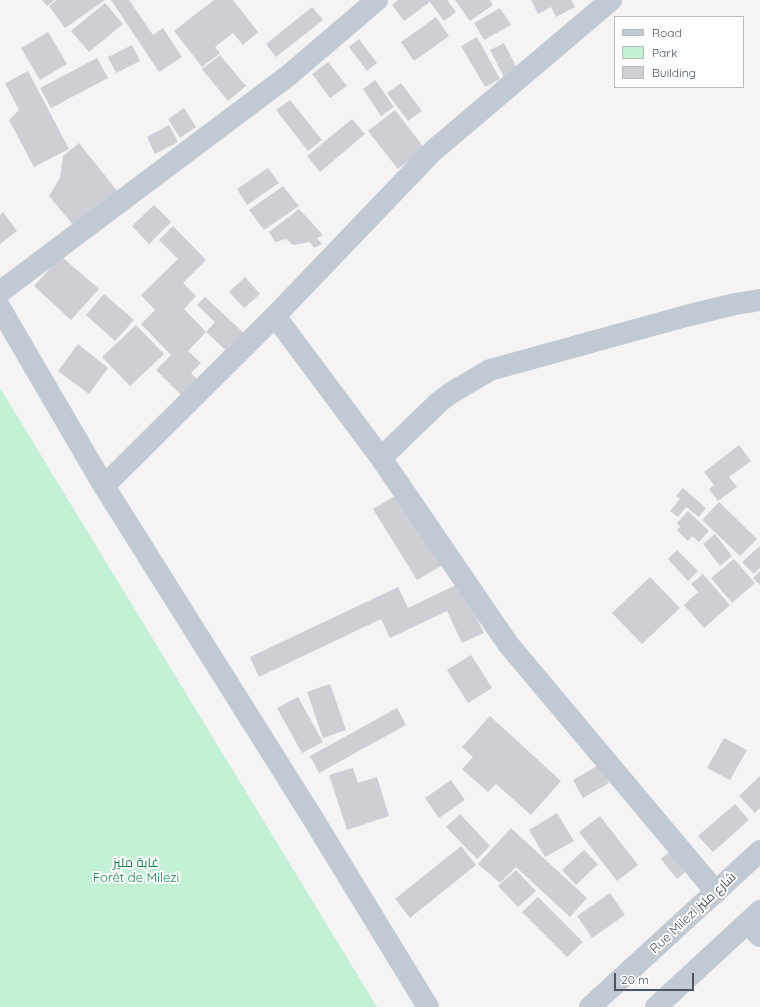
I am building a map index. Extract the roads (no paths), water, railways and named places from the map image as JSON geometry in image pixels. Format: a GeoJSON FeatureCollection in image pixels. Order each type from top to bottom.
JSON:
{"type":"FeatureCollection","features":[{"type":"Feature","properties":{"kind":"street"},"geometry":{"type":"LineString","coordinates":[[0,292],[289,75],[377,0]]}},
{"type":"Feature","properties":{"kind":"street"},"geometry":{"type":"LineString","coordinates":[[104,486],[275,316],[433,151],[611,0]]}},
{"type":"Feature","properties":{"kind":"street"},"geometry":{"type":"LineString","coordinates":[[381,458],[439,402],[451,393],[490,370],[693,314],[760,300]]}},
{"type":"Feature","properties":{"kind":"street"},"geometry":{"type":"LineString","coordinates":[[0,308],[104,486],[308,811],[428,1007]]}},
{"type":"Feature","properties":{"kind":"street"},"geometry":{"type":"LineString","coordinates":[[275,316],[381,458],[508,644],[716,892]]}},
{"type":"Feature","properties":{"kind":"street","name":"Rue Milezi شارع مليز"},"geometry":{"type":"LineString","coordinates":[[590,1007],[760,851]]}},
{"type":"Feature","properties":{"kind":"street"},"geometry":{"type":"LineString","coordinates":[[656,1007],[756,923]]}},
{"type":"Feature","properties":{"kind":"park label","name":"غابة مليز Forêt de Milezi"},"geometry":{"type":"Point","coordinates":[136,870]}}]}
